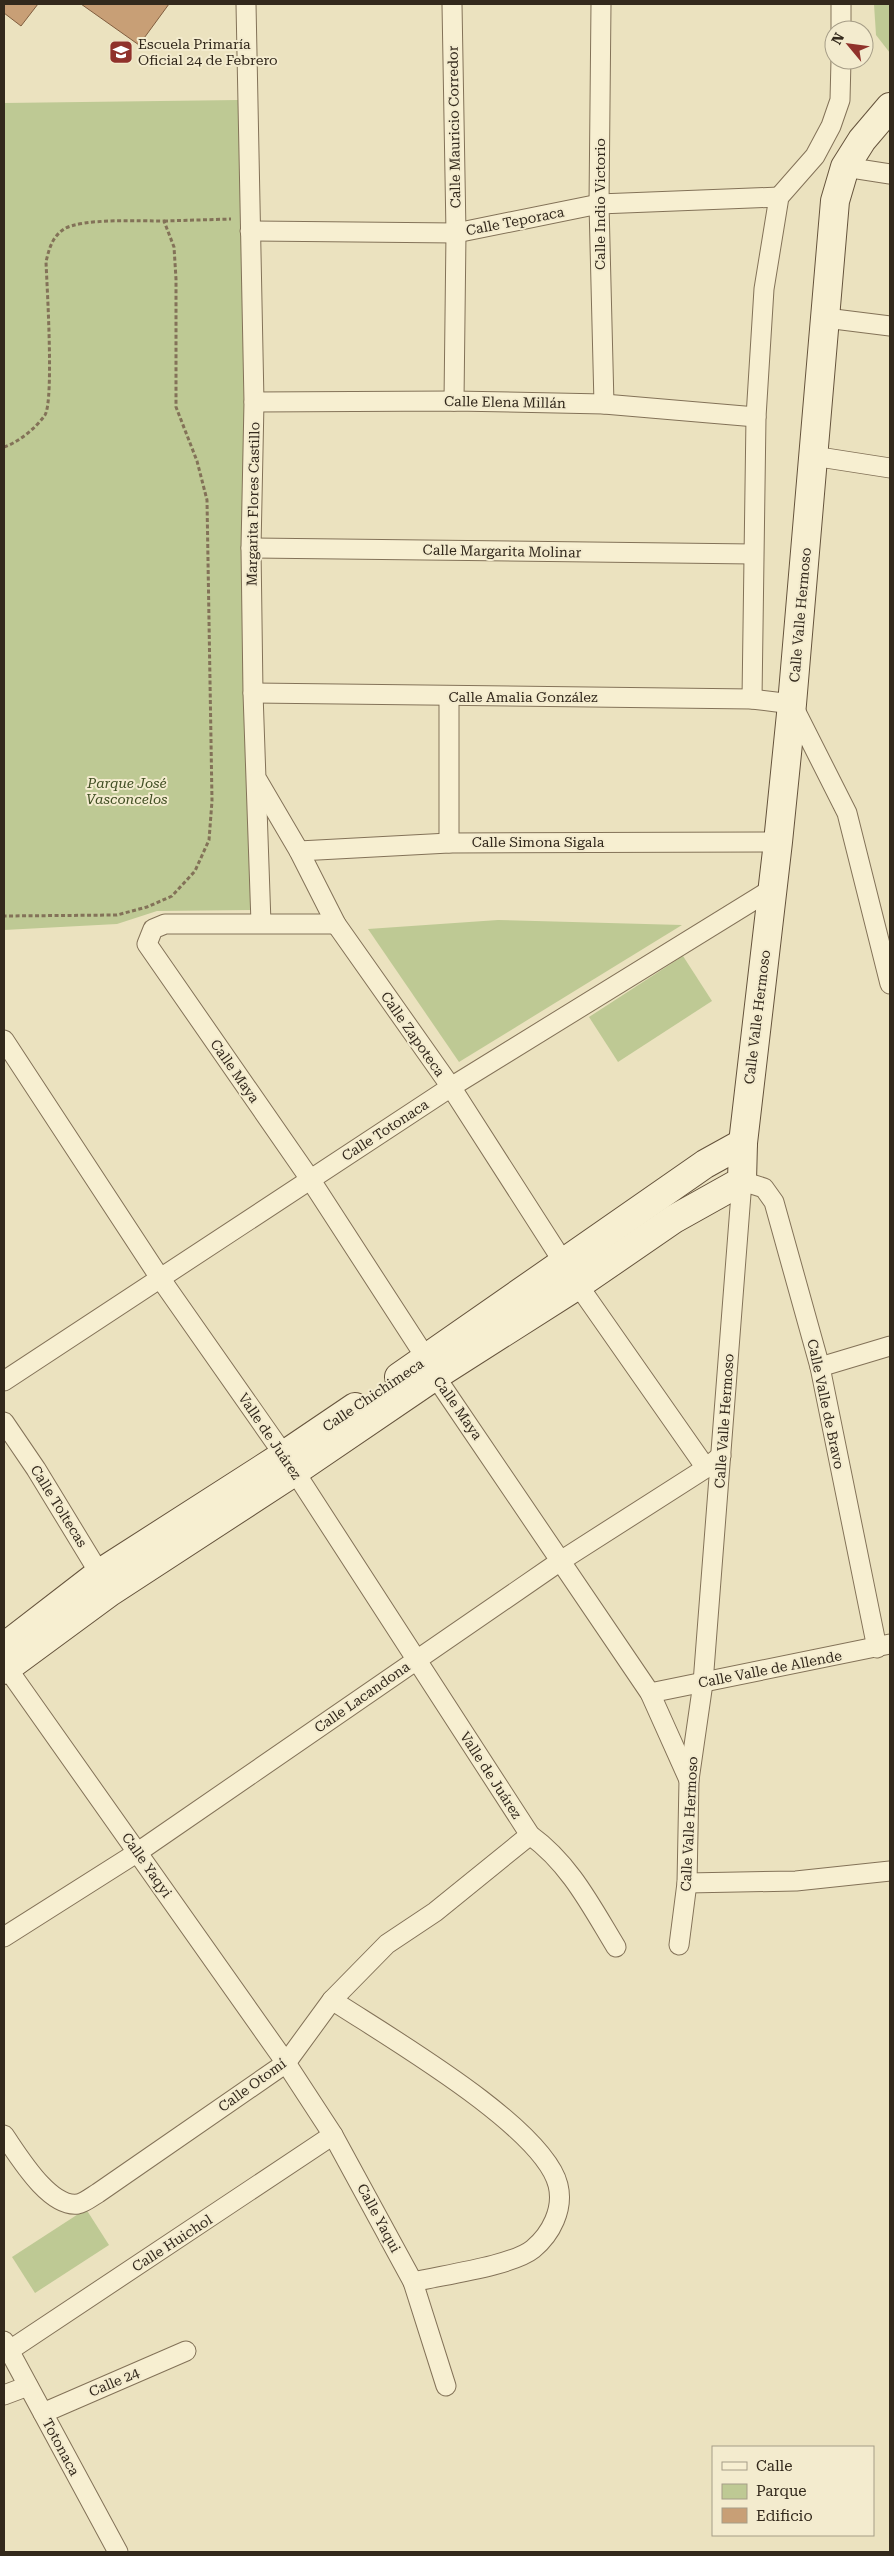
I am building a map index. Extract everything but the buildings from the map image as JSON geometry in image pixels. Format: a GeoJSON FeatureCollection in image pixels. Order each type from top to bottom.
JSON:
{"type":"FeatureCollection","features":[{"type":"Feature","properties":{"kind":"main road","name":"Calle Valle Hermoso"},"geometry":{"type":"LineString","coordinates":[[742,1181],[743,1143],[792,704],[835,201],[845,167],[862,140],[890,107]]}},
{"type":"Feature","properties":{"kind":"main road","name":"Calle Chichimeca"},"geometry":{"type":"LineString","coordinates":[[5,1662],[105,1583],[289,1464],[431,1367],[564,1261],[705,1164],[743,1143]]}},
{"type":"Feature","properties":{"kind":"main road","name":"Calle Chichimeca"},"geometry":{"type":"LineString","coordinates":[[431,1367],[578,1285],[674,1220],[742,1181]]}},
{"type":"Feature","properties":{"kind":"street","name":"Margarita Flores Castillo"},"geometry":{"type":"LineString","coordinates":[[246,4],[254,402],[253,693],[261,924]]}},
{"type":"Feature","properties":{"kind":"street","name":"Calle Mauricio Corredor"},"geometry":{"type":"LineString","coordinates":[[452,4],[456,233],[454,401]]}},
{"type":"Feature","properties":{"kind":"street","name":"Calle Indio Victorio"},"geometry":{"type":"LineString","coordinates":[[601,4],[599,204],[604,404]]}},
{"type":"Feature","properties":{"kind":"street"},"geometry":{"type":"LineString","coordinates":[[841,4],[841,20]]}},
{"type":"Feature","properties":{"kind":"street"},"geometry":{"type":"LineString","coordinates":[[752,699],[756,417],[764,289],[779,197],[815,156],[831,126],[840,100],[840,70]]}},
{"type":"Feature","properties":{"kind":"street"},"geometry":{"type":"LineString","coordinates":[[845,167],[890,174]]}},
{"type":"Feature","properties":{"kind":"street","name":"Calle Teporaca"},"geometry":{"type":"LineString","coordinates":[[250,225],[456,233],[599,204],[779,197]]}},
{"type":"Feature","properties":{"kind":"street"},"geometry":{"type":"LineString","coordinates":[[826,318],[890,326]]}},
{"type":"Feature","properties":{"kind":"street","name":"Calle Elena Millán"},"geometry":{"type":"LineString","coordinates":[[254,402],[454,401],[604,404],[756,417]]}},
{"type":"Feature","properties":{"kind":"street"},"geometry":{"type":"LineString","coordinates":[[813,456],[890,468]]}},
{"type":"Feature","properties":{"kind":"street","name":"Calle Margarita Molinar"},"geometry":{"type":"LineString","coordinates":[[252,548],[753,554]]}},
{"type":"Feature","properties":{"kind":"street","name":"Calle Amalia González"},"geometry":{"type":"LineString","coordinates":[[253,693],[448,697],[752,699],[792,704]]}},
{"type":"Feature","properties":{"kind":"street"},"geometry":{"type":"LineString","coordinates":[[448,697],[449,843]]}},
{"type":"Feature","properties":{"kind":"street"},"geometry":{"type":"LineString","coordinates":[[792,704],[847,813],[890,984]]}},
{"type":"Feature","properties":{"kind":"street","name":"Calle Zapoteca"},"geometry":{"type":"LineString","coordinates":[[256,778],[299,851],[336,924],[451,1087],[578,1285],[706,1468]]}},
{"type":"Feature","properties":{"kind":"street","name":"Calle Simona Sigala"},"geometry":{"type":"LineString","coordinates":[[299,851],[449,843],[778,842]]}},
{"type":"Feature","properties":{"kind":"street","name":"Calle Totonaca"},"geometry":{"type":"LineString","coordinates":[[4,1381],[451,1087],[772,889]]}},
{"type":"Feature","properties":{"kind":"street","name":"Calle Maya"},"geometry":{"type":"LineString","coordinates":[[261,924],[165,924],[153,929],[147,944],[310,1179],[559,1562],[650,1693],[689,1780]]}},
{"type":"Feature","properties":{"kind":"street"},"geometry":{"type":"LineString","coordinates":[[261,924],[336,924]]}},
{"type":"Feature","properties":{"kind":"street","name":"Valle de Juárez"},"geometry":{"type":"LineString","coordinates":[[4,1040],[160,1278],[289,1464],[530,1835],[548,1849],[568,1870],[616,1947]]}},
{"type":"Feature","properties":{"kind":"street","name":"Calle Valle de Bravo"},"geometry":{"type":"LineString","coordinates":[[742,1181],[764,1188],[774,1202],[820,1367],[884,1646]]}},
{"type":"Feature","properties":{"kind":"street","name":"Calle Valle Hermoso"},"geometry":{"type":"LineString","coordinates":[[679,1945],[687,1883],[689,1780],[703,1683],[742,1181]]}},
{"type":"Feature","properties":{"kind":"street"},"geometry":{"type":"LineString","coordinates":[[820,1367],[890,1346]]}},
{"type":"Feature","properties":{"kind":"street","name":"Calle Toltecas"},"geometry":{"type":"LineString","coordinates":[[4,1422],[36,1469],[105,1583]]}},
{"type":"Feature","properties":{"kind":"street","name":"Calle Lacandona"},"geometry":{"type":"LineString","coordinates":[[4,1937],[138,1852],[416,1659],[559,1562],[706,1468],[721,1456]]}},
{"type":"Feature","properties":{"kind":"street","name":"Calle Valle de Allende"},"geometry":{"type":"LineString","coordinates":[[650,1693],[884,1646]]}},
{"type":"Feature","properties":{"kind":"street","name":"Calle Yaqyi"},"geometry":{"type":"LineString","coordinates":[[5,1662],[286,2063]]}},
{"type":"Feature","properties":{"kind":"street","name":"Calle Otomí"},"geometry":{"type":"LineString","coordinates":[[4,2135],[38,2182],[59,2200],[78,2204],[98,2193],[286,2063],[332,2000],[387,1944],[435,1912],[530,1835]]}},
{"type":"Feature","properties":{"kind":"street"},"geometry":{"type":"LineString","coordinates":[[687,1883],[796,1881],[890,1871]]}},
{"type":"Feature","properties":{"kind":"street"},"geometry":{"type":"LineString","coordinates":[[332,2000],[476,2095],[525,2137],[546,2162],[558,2185],[559,2207],[550,2231],[532,2250],[512,2260],[413,2282]]}},
{"type":"Feature","properties":{"kind":"street","name":"Calle Yaqui"},"geometry":{"type":"LineString","coordinates":[[286,2063],[333,2135],[413,2282],[446,2386]]}},
{"type":"Feature","properties":{"kind":"street","name":"Calle Huichol"},"geometry":{"type":"LineString","coordinates":[[7,2346],[333,2135]]}},
{"type":"Feature","properties":{"kind":"street","name":"Totonaca"},"geometry":{"type":"LineString","coordinates":[[7,2346],[118,2552]]}},
{"type":"Feature","properties":{"kind":"street","name":"Calle 24"},"geometry":{"type":"LineString","coordinates":[[43,2413],[186,2352]]}},
{"type":"Feature","properties":{"kind":"street"},"geometry":{"type":"LineString","coordinates":[[4,2395],[28,2386]]}},
{"type":"Feature","properties":{"kind":"path"},"geometry":{"type":"LineString","coordinates":[[4,447],[17,442],[46,414],[50,388],[46,262],[50,244],[65,229],[104,221],[164,221],[250,225]]}},
{"type":"Feature","properties":{"kind":"path"},"geometry":{"type":"LineString","coordinates":[[4,916],[117,915],[147,907],[172,896],[195,872],[209,840],[212,801],[207,500],[197,461],[176,407],[176,271],[174,247],[164,221]]}},
{"type":"Feature","properties":{"kind":"green space"},"geometry":{"type":"Polygon","coordinates":[[[874,4],[890,4],[890,53],[876,35],[874,4]]]}},
{"type":"Feature","properties":{"kind":"green space","name":"Parque José Vasconcelos"},"geometry":{"type":"Polygon","coordinates":[[[239,100],[252,910],[157,911],[117,924],[4,930],[4,103],[239,100]]]}},
{"type":"Feature","properties":{"kind":"green space"},"geometry":{"type":"Polygon","coordinates":[[[498,920],[682,925],[459,1062],[368,929],[498,920]]]}},
{"type":"Feature","properties":{"kind":"green space"},"geometry":{"type":"Polygon","coordinates":[[[683,956],[712,1001],[618,1062],[589,1017],[683,956]]]}},
{"type":"Feature","properties":{"kind":"green space"},"geometry":{"type":"Polygon","coordinates":[[[86,2209],[109,2245],[35,2293],[12,2257],[86,2209]]]}},
{"type":"Feature","properties":{"kind":"place","name":"Escuela Primaría Oficial 24 de Febrero"},"geometry":{"type":"Point","coordinates":[121,52]}}]}
